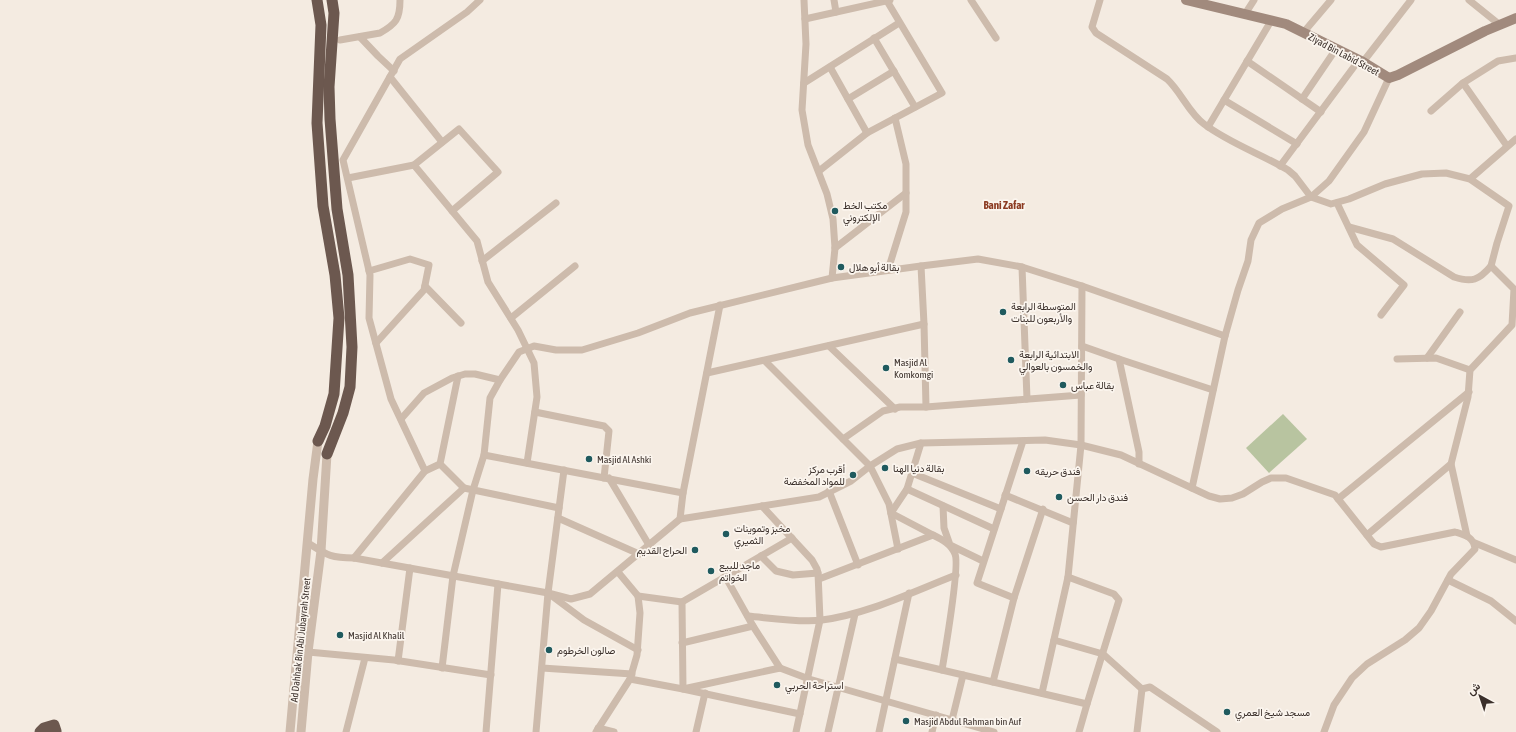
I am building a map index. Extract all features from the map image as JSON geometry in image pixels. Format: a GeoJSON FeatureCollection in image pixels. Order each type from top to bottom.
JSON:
{"type":"FeatureCollection","features":[{"type":"Feature","properties":{"kind":"highway"},"geometry":{"type":"LineString","coordinates":[[317,0],[321,25],[317,123],[323,206],[335,275],[339,318],[334,394],[318,441]]}},
{"type":"Feature","properties":{"kind":"highway"},"geometry":{"type":"LineString","coordinates":[[327,454],[343,413],[350,387],[352,347],[348,275],[337,208],[334,151],[330,118],[329,87],[334,13],[332,0]]}},
{"type":"Feature","properties":{"kind":"highway"},"geometry":{"type":"LineString","coordinates":[[40,732],[44,728],[54,725],[55,732]]}},
{"type":"Feature","properties":{"kind":"main road","name":"Ziyad Bin Labid Street"},"geometry":{"type":"LineString","coordinates":[[1186,0],[1286,24],[1361,61],[1389,78],[1398,75],[1485,31],[1516,18]]}},
{"type":"Feature","properties":{"kind":"street"},"geometry":{"type":"LineString","coordinates":[[340,40],[380,33],[392,26],[400,14],[400,0]]}},
{"type":"Feature","properties":{"kind":"street"},"geometry":{"type":"LineString","coordinates":[[804,0],[806,44],[802,110],[808,145],[827,194],[833,219],[835,248],[832,278]]}},
{"type":"Feature","properties":{"kind":"street"},"geometry":{"type":"LineString","coordinates":[[834,0],[836,12]]}},
{"type":"Feature","properties":{"kind":"street"},"geometry":{"type":"LineString","coordinates":[[805,19],[889,0],[899,23],[942,93],[867,133],[818,171]]}},
{"type":"Feature","properties":{"kind":"street"},"geometry":{"type":"LineString","coordinates":[[971,0],[996,38]]}},
{"type":"Feature","properties":{"kind":"street"},"geometry":{"type":"LineString","coordinates":[[1100,0],[1092,27],[1096,33],[1167,79],[1175,86],[1197,118],[1208,127],[1218,134],[1280,166],[1295,176],[1311,197],[1331,204],[1337,203],[1385,184],[1422,174],[1446,173],[1470,180],[1509,206],[1491,266],[1484,275],[1478,278],[1464,280],[1454,277],[1393,239],[1348,227]]}},
{"type":"Feature","properties":{"kind":"street"},"geometry":{"type":"LineString","coordinates":[[1245,14],[1254,0]]}},
{"type":"Feature","properties":{"kind":"street"},"geometry":{"type":"LineString","coordinates":[[1303,33],[1331,0]]}},
{"type":"Feature","properties":{"kind":"street"},"geometry":{"type":"LineString","coordinates":[[1280,166],[1361,61],[1411,0]]}},
{"type":"Feature","properties":{"kind":"street"},"geometry":{"type":"LineString","coordinates":[[1469,0],[1500,25]]}},
{"type":"Feature","properties":{"kind":"street"},"geometry":{"type":"LineString","coordinates":[[425,470],[391,398],[369,318],[369,271],[343,160],[400,59],[467,12],[475,1]]}},
{"type":"Feature","properties":{"kind":"street"},"geometry":{"type":"LineString","coordinates":[[1208,127],[1271,21]]}},
{"type":"Feature","properties":{"kind":"street"},"geometry":{"type":"LineString","coordinates":[[804,83],[899,23]]}},
{"type":"Feature","properties":{"kind":"street"},"geometry":{"type":"LineString","coordinates":[[360,37],[378,56],[442,142]]}},
{"type":"Feature","properties":{"kind":"street"},"geometry":{"type":"LineString","coordinates":[[874,38],[915,107]]}},
{"type":"Feature","properties":{"kind":"street"},"geometry":{"type":"LineString","coordinates":[[1302,99],[1336,49]]}},
{"type":"Feature","properties":{"kind":"street"},"geometry":{"type":"LineString","coordinates":[[1431,111],[1463,83],[1498,61],[1516,58]]}},
{"type":"Feature","properties":{"kind":"street"},"geometry":{"type":"LineString","coordinates":[[1247,61],[1321,112]]}},
{"type":"Feature","properties":{"kind":"street"},"geometry":{"type":"LineString","coordinates":[[830,67],[867,133]]}},
{"type":"Feature","properties":{"kind":"street"},"geometry":{"type":"LineString","coordinates":[[848,98],[894,71]]}},
{"type":"Feature","properties":{"kind":"street"},"geometry":{"type":"LineString","coordinates":[[1192,488],[1225,336],[1248,261],[1251,240],[1259,223],[1282,209],[1311,197],[1329,180],[1364,132],[1389,78]]}},
{"type":"Feature","properties":{"kind":"street"},"geometry":{"type":"LineString","coordinates":[[1463,83],[1507,146]]}},
{"type":"Feature","properties":{"kind":"street"},"geometry":{"type":"LineString","coordinates":[[1224,100],[1297,144]]}},
{"type":"Feature","properties":{"kind":"street"},"geometry":{"type":"LineString","coordinates":[[888,270],[906,212],[906,164],[895,118]]}},
{"type":"Feature","properties":{"kind":"street"},"geometry":{"type":"LineString","coordinates":[[348,178],[414,165],[459,129],[498,172],[452,211]]}},
{"type":"Feature","properties":{"kind":"street"},"geometry":{"type":"LineString","coordinates":[[1470,180],[1516,139]]}},
{"type":"Feature","properties":{"kind":"street"},"geometry":{"type":"LineString","coordinates":[[414,165],[476,241],[488,282],[511,318],[534,363],[537,397],[527,463]]}},
{"type":"Feature","properties":{"kind":"street"},"geometry":{"type":"LineString","coordinates":[[835,248],[906,193]]}},
{"type":"Feature","properties":{"kind":"street"},"geometry":{"type":"LineString","coordinates":[[482,261],[556,203]]}},
{"type":"Feature","properties":{"kind":"street"},"geometry":{"type":"LineString","coordinates":[[1337,203],[1357,245],[1404,285],[1381,315]]}},
{"type":"Feature","properties":{"kind":"street"},"geometry":{"type":"LineString","coordinates":[[369,271],[410,259],[429,265],[424,290],[376,343]]}},
{"type":"Feature","properties":{"kind":"street"},"geometry":{"type":"LineString","coordinates":[[442,668],[453,576],[473,490],[484,455],[490,398],[519,352],[527,348],[534,346],[556,350],[582,350],[638,333],[690,313],[832,278],[978,259],[1022,267],[1082,286],[1225,336]]}},
{"type":"Feature","properties":{"kind":"street"},"geometry":{"type":"LineString","coordinates":[[511,318],[575,266]]}},
{"type":"Feature","properties":{"kind":"street"},"geometry":{"type":"LineString","coordinates":[[920,266],[924,324],[926,407]]}},
{"type":"Feature","properties":{"kind":"street"},"geometry":{"type":"LineString","coordinates":[[1467,536],[1451,464],[1468,392],[1470,370],[1512,325],[1514,289],[1491,266]]}},
{"type":"Feature","properties":{"kind":"street"},"geometry":{"type":"LineString","coordinates":[[1022,267],[1027,399]]}},
{"type":"Feature","properties":{"kind":"street"},"geometry":{"type":"LineString","coordinates":[[425,286],[461,324]]}},
{"type":"Feature","properties":{"kind":"street"},"geometry":{"type":"LineString","coordinates":[[1042,693],[1068,577],[1081,445],[1082,286]]}},
{"type":"Feature","properties":{"kind":"street"},"geometry":{"type":"LineString","coordinates":[[680,520],[683,493],[720,305]]}},
{"type":"Feature","properties":{"kind":"street"},"geometry":{"type":"LineString","coordinates":[[1427,358],[1460,312]]}},
{"type":"Feature","properties":{"kind":"street"},"geometry":{"type":"LineString","coordinates":[[707,372],[765,361],[924,324]]}},
{"type":"Feature","properties":{"kind":"street"},"geometry":{"type":"LineString","coordinates":[[829,346],[895,409]]}},
{"type":"Feature","properties":{"kind":"street"},"geometry":{"type":"LineString","coordinates":[[1082,346],[1213,390]]}},
{"type":"Feature","properties":{"kind":"street"},"geometry":{"type":"LineString","coordinates":[[1397,359],[1436,358],[1470,370]]}},
{"type":"Feature","properties":{"kind":"street"},"geometry":{"type":"LineString","coordinates":[[1119,359],[1139,452],[1139,464]]}},
{"type":"Feature","properties":{"kind":"street"},"geometry":{"type":"LineString","coordinates":[[765,361],[870,466],[889,504],[898,549]]}},
{"type":"Feature","properties":{"kind":"street"},"geometry":{"type":"LineString","coordinates":[[401,419],[424,393],[458,376],[475,374],[500,380]]}},
{"type":"Feature","properties":{"kind":"street"},"geometry":{"type":"LineString","coordinates":[[440,464],[458,376]]}},
{"type":"Feature","properties":{"kind":"street"},"geometry":{"type":"LineString","coordinates":[[1338,500],[1468,392]]}},
{"type":"Feature","properties":{"kind":"street"},"geometry":{"type":"LineString","coordinates":[[843,439],[883,412],[895,409],[1081,395]]}},
{"type":"Feature","properties":{"kind":"street"},"geometry":{"type":"LineString","coordinates":[[535,412],[608,428],[607,478],[650,545]]}},
{"type":"Feature","properties":{"kind":"street"},"geometry":{"type":"LineString","coordinates":[[308,543],[337,558],[354,558],[548,593],[571,599],[590,594],[680,520],[818,497],[851,481],[870,466],[897,449],[922,443],[1045,440],[1081,445],[1121,455],[1209,496],[1220,499],[1232,498],[1243,494],[1271,478],[1286,478],[1335,495],[1374,544],[1381,547],[1455,532],[1467,536],[1475,543],[1516,560]]}},
{"type":"Feature","properties":{"kind":"street"},"geometry":{"type":"LineString","coordinates":[[290,732],[312,485],[318,441]]}},
{"type":"Feature","properties":{"kind":"street"},"geometry":{"type":"LineString","coordinates":[[1014,598],[977,583],[983,560],[1023,441]]}},
{"type":"Feature","properties":{"kind":"street"},"geometry":{"type":"LineString","coordinates":[[891,513],[908,489],[922,443]]}},
{"type":"Feature","properties":{"kind":"street","name":"Ad Dahhak Bin Abi Jubayrah Street"},"geometry":{"type":"LineString","coordinates":[[301,732],[308,652],[321,551],[327,454]]}},
{"type":"Feature","properties":{"kind":"street"},"geometry":{"type":"LineString","coordinates":[[484,455],[683,493]]}},
{"type":"Feature","properties":{"kind":"street"},"geometry":{"type":"LineString","coordinates":[[354,558],[425,470],[440,464]]}},
{"type":"Feature","properties":{"kind":"street"},"geometry":{"type":"LineString","coordinates":[[440,464],[464,488],[559,508]]}},
{"type":"Feature","properties":{"kind":"street"},"geometry":{"type":"LineString","coordinates":[[1367,535],[1451,464]]}},
{"type":"Feature","properties":{"kind":"street"},"geometry":{"type":"LineString","coordinates":[[536,732],[548,593],[564,470]]}},
{"type":"Feature","properties":{"kind":"street"},"geometry":{"type":"LineString","coordinates":[[912,473],[1001,509]]}},
{"type":"Feature","properties":{"kind":"street"},"geometry":{"type":"LineString","coordinates":[[382,563],[464,488]]}},
{"type":"Feature","properties":{"kind":"street"},"geometry":{"type":"LineString","coordinates":[[908,489],[994,529]]}},
{"type":"Feature","properties":{"kind":"street"},"geometry":{"type":"LineString","coordinates":[[829,492],[858,565]]}},
{"type":"Feature","properties":{"kind":"street"},"geometry":{"type":"LineString","coordinates":[[1005,495],[1073,523]]}},
{"type":"Feature","properties":{"kind":"street"},"geometry":{"type":"LineString","coordinates":[[762,506],[812,560],[817,569],[820,620],[809,679],[796,732]]}},
{"type":"Feature","properties":{"kind":"street"},"geometry":{"type":"LineString","coordinates":[[942,670],[956,575],[956,556],[944,528],[943,506]]}},
{"type":"Feature","properties":{"kind":"street"},"geometry":{"type":"LineString","coordinates":[[993,682],[1014,598],[1042,509]]}},
{"type":"Feature","properties":{"kind":"street"},"geometry":{"type":"LineString","coordinates":[[891,513],[950,545],[983,560]]}},
{"type":"Feature","properties":{"kind":"street"},"geometry":{"type":"LineString","coordinates":[[558,518],[639,554]]}},
{"type":"Feature","properties":{"kind":"street"},"geometry":{"type":"LineString","coordinates":[[761,556],[776,572],[793,575],[818,576],[858,565],[933,535]]}},
{"type":"Feature","properties":{"kind":"street"},"geometry":{"type":"LineString","coordinates":[[638,596],[682,602],[792,538]]}},
{"type":"Feature","properties":{"kind":"street"},"geometry":{"type":"LineString","coordinates":[[1324,732],[1334,705],[1352,678],[1367,664],[1405,640],[1419,628],[1431,611],[1452,574],[1475,549],[1475,543]]}},
{"type":"Feature","properties":{"kind":"street"},"geometry":{"type":"LineString","coordinates":[[398,661],[410,568]]}},
{"type":"Feature","properties":{"kind":"street"},"geometry":{"type":"LineString","coordinates":[[614,732],[597,730],[631,676],[638,650],[640,614],[638,596],[618,572]]}},
{"type":"Feature","properties":{"kind":"street"},"geometry":{"type":"LineString","coordinates":[[748,616],[820,620],[855,614],[956,575]]}},
{"type":"Feature","properties":{"kind":"street"},"geometry":{"type":"LineString","coordinates":[[725,576],[780,668]]}},
{"type":"Feature","properties":{"kind":"street"},"geometry":{"type":"LineString","coordinates":[[1068,577],[1114,594],[1119,600],[1087,704],[1080,732]]}},
{"type":"Feature","properties":{"kind":"street"},"geometry":{"type":"LineString","coordinates":[[1448,580],[1491,601],[1516,622]]}},
{"type":"Feature","properties":{"kind":"street"},"geometry":{"type":"LineString","coordinates":[[486,732],[498,584]]}},
{"type":"Feature","properties":{"kind":"street"},"geometry":{"type":"LineString","coordinates":[[548,593],[584,620],[638,650]]}},
{"type":"Feature","properties":{"kind":"street"},"geometry":{"type":"LineString","coordinates":[[879,732],[909,593]]}},
{"type":"Feature","properties":{"kind":"street"},"geometry":{"type":"LineString","coordinates":[[682,602],[683,689]]}},
{"type":"Feature","properties":{"kind":"street"},"geometry":{"type":"LineString","coordinates":[[828,732],[855,614]]}},
{"type":"Feature","properties":{"kind":"street"},"geometry":{"type":"LineString","coordinates":[[682,642],[754,626]]}},
{"type":"Feature","properties":{"kind":"street"},"geometry":{"type":"LineString","coordinates":[[1054,640],[1103,654],[1142,690]]}},
{"type":"Feature","properties":{"kind":"street"},"geometry":{"type":"LineString","coordinates":[[308,652],[398,661],[491,675]]}},
{"type":"Feature","properties":{"kind":"street"},"geometry":{"type":"LineString","coordinates":[[346,732],[366,658]]}},
{"type":"Feature","properties":{"kind":"street"},"geometry":{"type":"LineString","coordinates":[[895,659],[1087,704]]}},
{"type":"Feature","properties":{"kind":"street"},"geometry":{"type":"LineString","coordinates":[[542,668],[631,676],[683,689],[800,714]]}},
{"type":"Feature","properties":{"kind":"street"},"geometry":{"type":"LineString","coordinates":[[683,689],[780,668],[809,679],[952,720],[973,729],[994,732]]}},
{"type":"Feature","properties":{"kind":"street"},"geometry":{"type":"LineString","coordinates":[[952,720],[963,675]]}},
{"type":"Feature","properties":{"kind":"street"},"geometry":{"type":"LineString","coordinates":[[1142,690],[1150,687],[1217,732]]}},
{"type":"Feature","properties":{"kind":"street"},"geometry":{"type":"LineString","coordinates":[[1137,732],[1142,690]]}},
{"type":"Feature","properties":{"kind":"street"},"geometry":{"type":"LineString","coordinates":[[696,732],[705,693]]}},
{"type":"Feature","properties":{"kind":"street"},"geometry":{"type":"LineString","coordinates":[[932,732],[936,715]]}},
{"type":"Feature","properties":{"kind":"green space"},"geometry":{"type":"Polygon","coordinates":[[[1283,414],[1307,439],[1269,473],[1246,448],[1283,414]]]}},
{"type":"Feature","properties":{"kind":"place","name":"مكتب الخط الإلكتروني"},"geometry":{"type":"Point","coordinates":[835,211]}},
{"type":"Feature","properties":{"kind":"place","name":"بقالة أبو هلال"},"geometry":{"type":"Point","coordinates":[841,267]}},
{"type":"Feature","properties":{"kind":"place","name":"المتوسطة الرابعة والأربعون للبنات"},"geometry":{"type":"Point","coordinates":[1003,312]}},
{"type":"Feature","properties":{"kind":"place","name":"الابتدائية الرابعة والخمسون بالعوالي"},"geometry":{"type":"Point","coordinates":[1011,360]}},
{"type":"Feature","properties":{"kind":"place","name":"Masjid Al Komkomgi"},"geometry":{"type":"Point","coordinates":[886,368]}},
{"type":"Feature","properties":{"kind":"place","name":"بقالة عباس"},"geometry":{"type":"Point","coordinates":[1063,385]}},
{"type":"Feature","properties":{"kind":"place","name":"Masjid Al Ashki"},"geometry":{"type":"Point","coordinates":[589,459]}},
{"type":"Feature","properties":{"kind":"place","name":"بقالة دنيا الهنا"},"geometry":{"type":"Point","coordinates":[885,468]}},
{"type":"Feature","properties":{"kind":"place","name":"فندق حريقه"},"geometry":{"type":"Point","coordinates":[1027,471]}},
{"type":"Feature","properties":{"kind":"place","name":"أقرب مركز للمواد المخفضة"},"geometry":{"type":"Point","coordinates":[853,475]}},
{"type":"Feature","properties":{"kind":"place","name":"فندق دار الحسن"},"geometry":{"type":"Point","coordinates":[1059,497]}},
{"type":"Feature","properties":{"kind":"place","name":"مخبز وتموينات الثميري"},"geometry":{"type":"Point","coordinates":[726,534]}},
{"type":"Feature","properties":{"kind":"place","name":"الحراج القديم"},"geometry":{"type":"Point","coordinates":[695,550]}},
{"type":"Feature","properties":{"kind":"place","name":"ماجد للبيع الخواتم"},"geometry":{"type":"Point","coordinates":[711,571]}},
{"type":"Feature","properties":{"kind":"place","name":"Masjid Al Khalil"},"geometry":{"type":"Point","coordinates":[340,635]}},
{"type":"Feature","properties":{"kind":"place","name":"صالون الخرطوم"},"geometry":{"type":"Point","coordinates":[549,650]}},
{"type":"Feature","properties":{"kind":"place","name":"استراحة الحربي"},"geometry":{"type":"Point","coordinates":[777,685]}},
{"type":"Feature","properties":{"kind":"place","name":"مسجد شيخ العمري"},"geometry":{"type":"Point","coordinates":[1227,712]}},
{"type":"Feature","properties":{"kind":"place","name":"Masjid Abdul Rahman bin Auf"},"geometry":{"type":"Point","coordinates":[906,721]}},
{"type":"Feature","properties":{"kind":"district","name":"Bani Zafar"},"geometry":{"type":"Point","coordinates":[1004,205]}}]}
